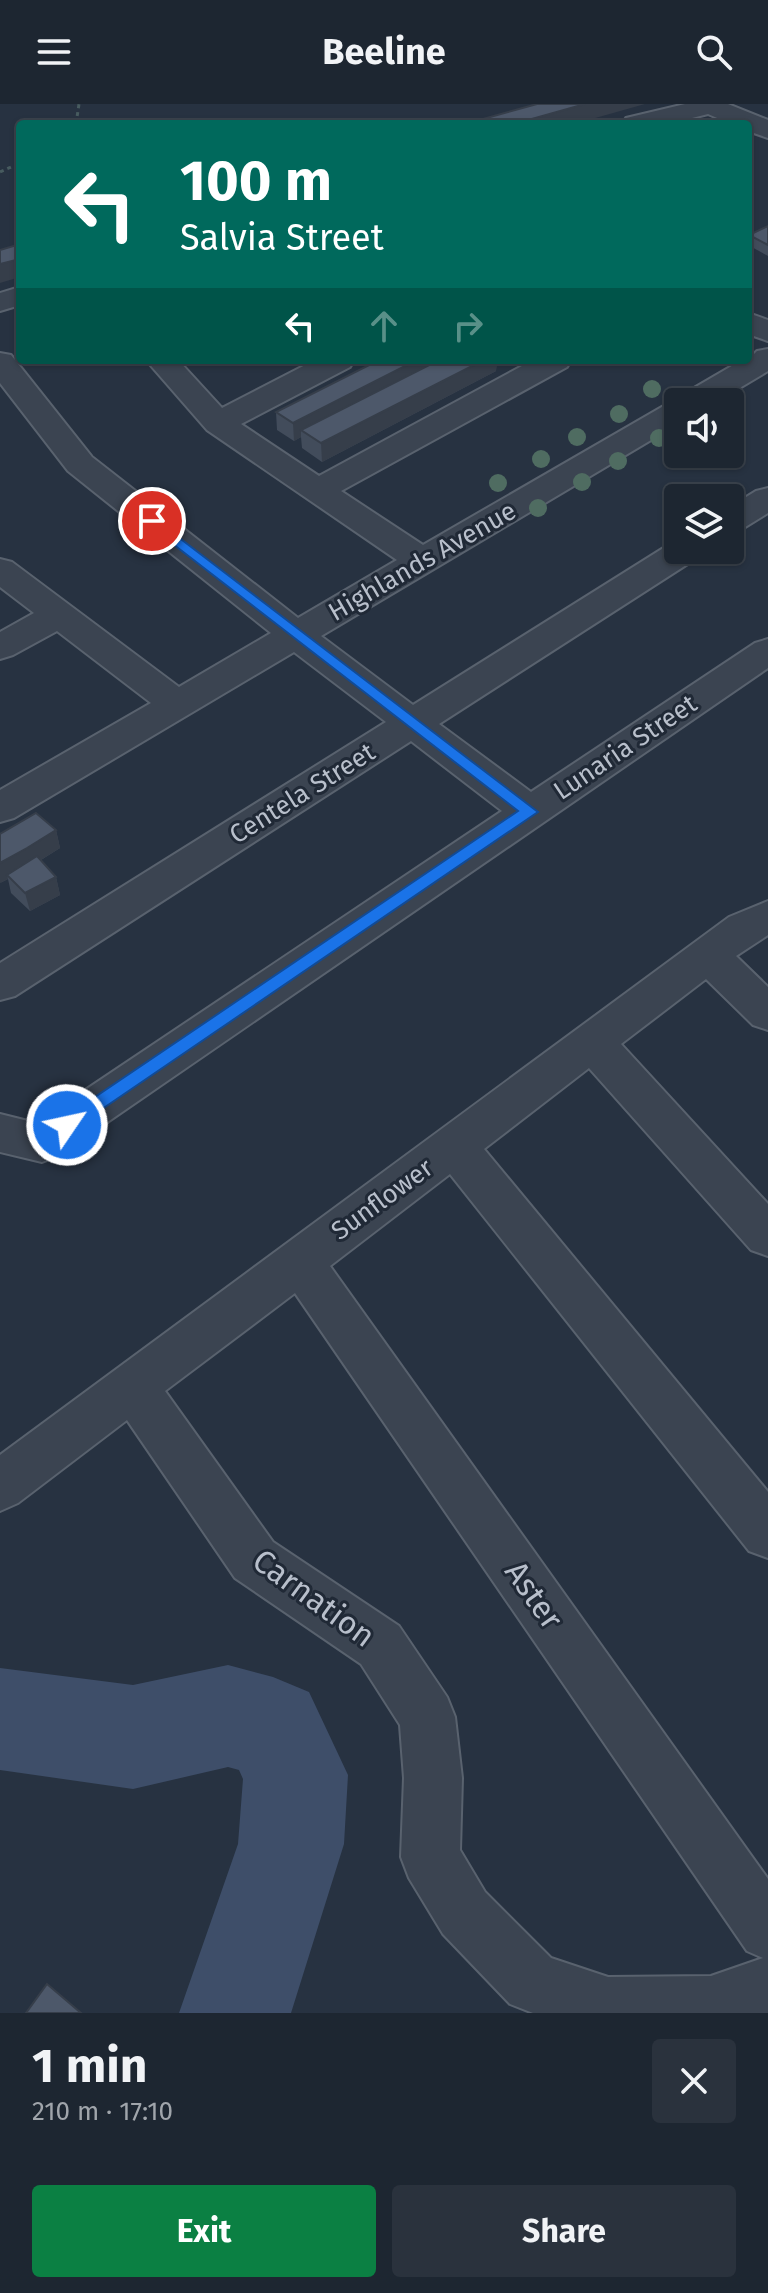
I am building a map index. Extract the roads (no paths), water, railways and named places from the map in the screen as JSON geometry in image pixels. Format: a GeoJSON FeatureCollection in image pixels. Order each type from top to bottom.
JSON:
{"type":"FeatureCollection","features":[{"type":"Feature","properties":{"kind":"street"},"geometry":{"type":"LineString","coordinates":[[652,120],[710,106],[744,120]]}},
{"type":"Feature","properties":{"kind":"street"},"geometry":{"type":"LineString","coordinates":[[717,388],[768,358]]}},
{"type":"Feature","properties":{"kind":"street"},"geometry":{"type":"LineString","coordinates":[[0,362],[80,464],[296,635],[530,812]]}},
{"type":"Feature","properties":{"kind":"street"},"geometry":{"type":"LineString","coordinates":[[165,364],[218,423],[422,561]]}},
{"type":"Feature","properties":{"kind":"street"},"geometry":{"type":"LineString","coordinates":[[218,423],[331,364]]}},
{"type":"Feature","properties":{"kind":"street"},"geometry":{"type":"LineString","coordinates":[[317,491],[549,364]]}},
{"type":"Feature","properties":{"kind":"street","name":"Highlands Avenue"},"geometry":{"type":"LineString","coordinates":[[0,808],[664,419]]}},
{"type":"Feature","properties":{"kind":"street"},"geometry":{"type":"LineString","coordinates":[[744,513],[768,498]]}},
{"type":"Feature","properties":{"kind":"street","name":"Centela Street"},"geometry":{"type":"LineString","coordinates":[[0,984],[664,563]]}},
{"type":"Feature","properties":{"kind":"street"},"geometry":{"type":"LineString","coordinates":[[0,570],[177,704]]}},
{"type":"Feature","properties":{"kind":"street"},"geometry":{"type":"LineString","coordinates":[[0,647],[59,615]]}},
{"type":"Feature","properties":{"kind":"street","name":"Lunaria Street"},"geometry":{"type":"LineString","coordinates":[[0,1133],[42,1143],[768,651]]}},
{"type":"Feature","properties":{"kind":"street","name":"Sunflower"},"geometry":{"type":"LineString","coordinates":[[0,1486],[744,928],[768,917]]}},
{"type":"Feature","properties":{"kind":"street"},"geometry":{"type":"LineString","coordinates":[[708,955],[768,1013]]}},
{"type":"Feature","properties":{"kind":"street"},"geometry":{"type":"LineString","coordinates":[[592,1042],[768,1236]]}},
{"type":"Feature","properties":{"kind":"street"},"geometry":{"type":"LineString","coordinates":[[454,1146],[768,1533]]}},
{"type":"Feature","properties":{"kind":"street","name":"Aster"},"geometry":{"type":"LineString","coordinates":[[299,1260],[768,1930]]}},
{"type":"Feature","properties":{"kind":"street","name":"Carnation"},"geometry":{"type":"LineString","coordinates":[[133,1387],[254,1560],[380,1645],[427,1717],[433,1778],[430,1857],[464,1913],[532,1982],[608,2008],[711,2007],[768,1987]]}},
{"type":"Feature","properties":{"kind":"waterway"},"geometry":{"type":"LineString","coordinates":[[0,1719],[133,1737],[228,1716],[273,1728],[296,1775],[291,1844],[235,2013]]}}]}
